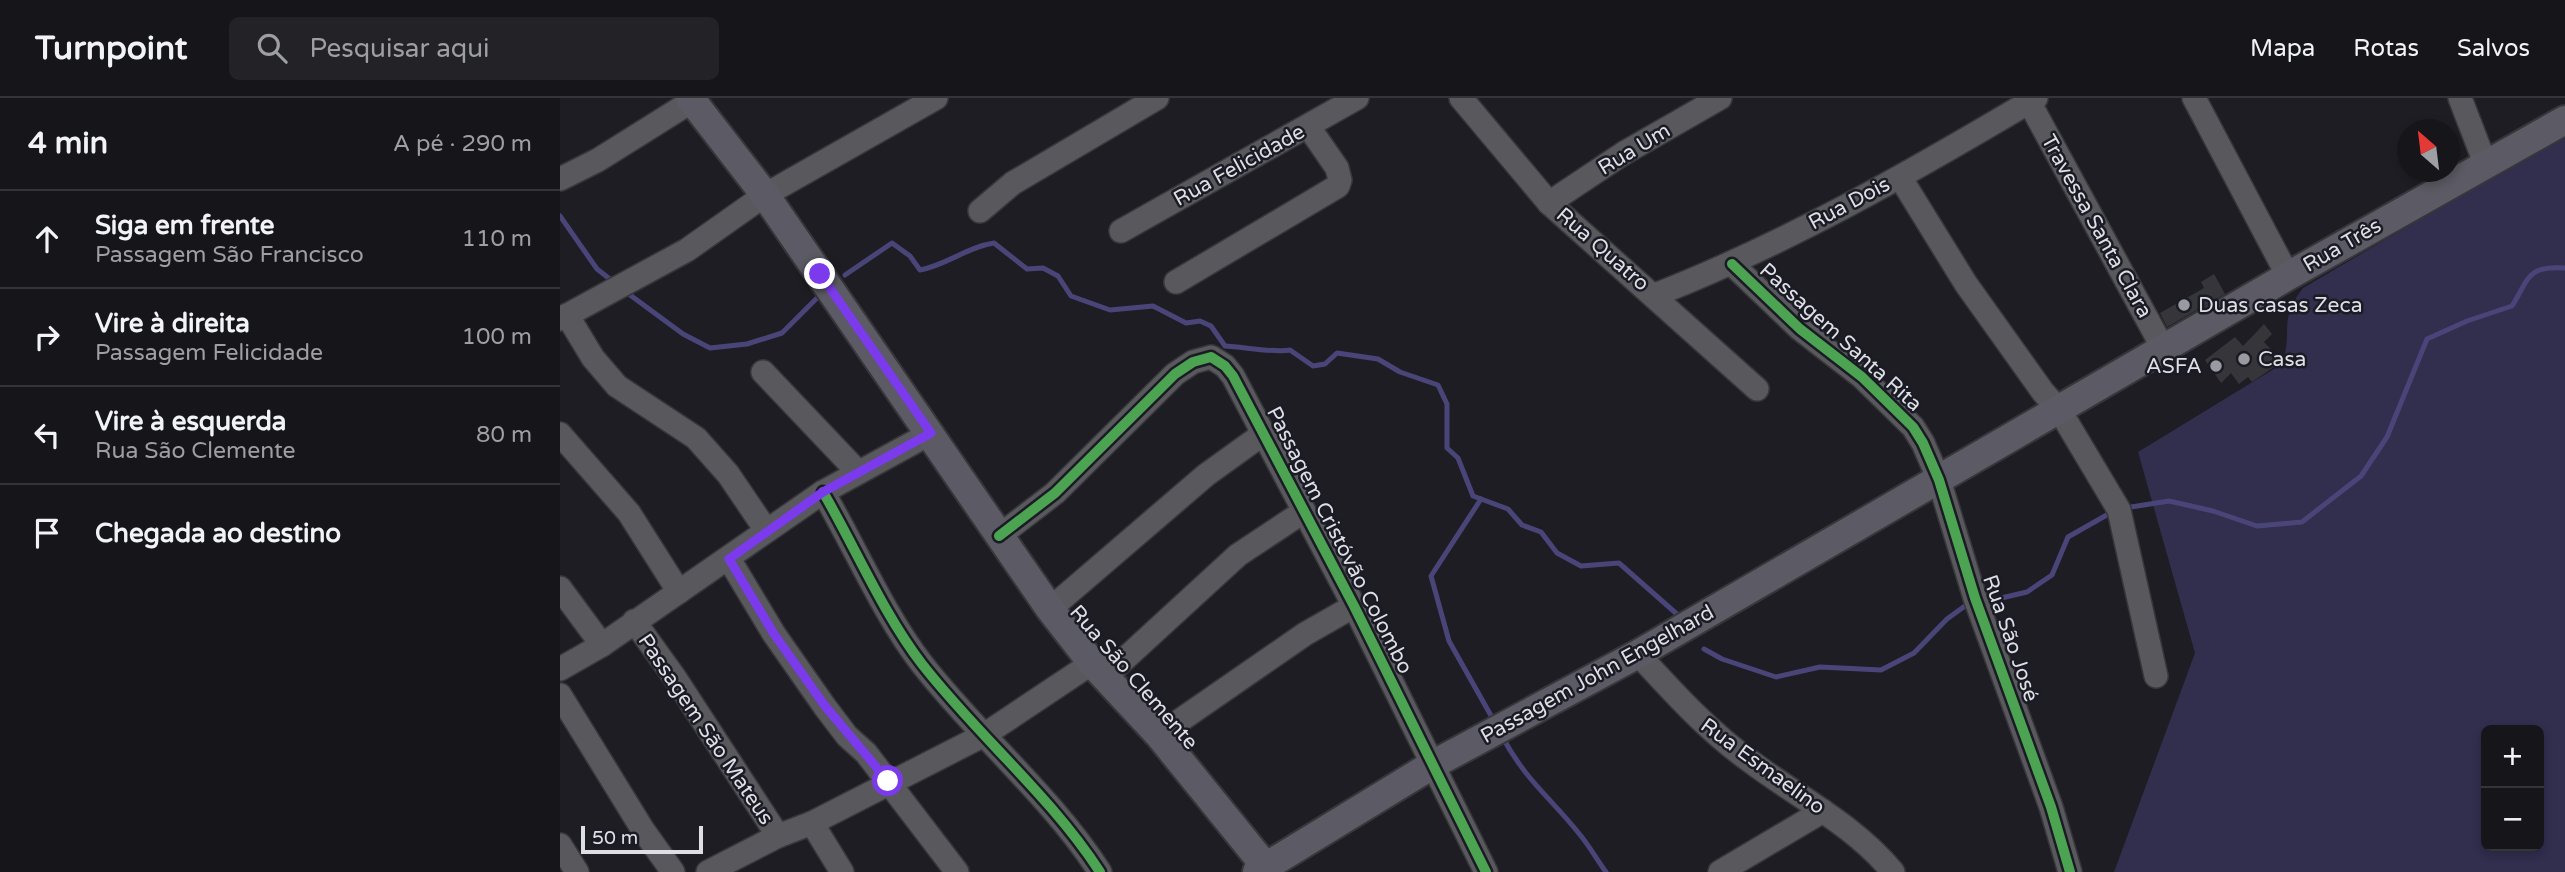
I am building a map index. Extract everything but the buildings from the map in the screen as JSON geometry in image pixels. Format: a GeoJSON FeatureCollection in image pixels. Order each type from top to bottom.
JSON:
{"type":"FeatureCollection","features":[{"type":"Feature","properties":{"kind":"main road","name":"Rua São Clemente"},"geometry":{"type":"LineString","coordinates":[[693,99],[765,195],[1050,609],[1098,670],[1159,735],[1264,870]]}},
{"type":"Feature","properties":{"kind":"main road","name":"Rua Três"},"geometry":{"type":"LineString","coordinates":[[1939,480],[2288,276],[2565,120]]}},
{"type":"Feature","properties":{"kind":"main road","name":"Passagem John Engelhard"},"geometry":{"type":"LineString","coordinates":[[1264,870],[1432,765],[1638,653],[1939,480]]}},
{"type":"Feature","properties":{"kind":"street"},"geometry":{"type":"LineString","coordinates":[[766,530],[728,474],[696,438],[617,386],[563,317],[687,250],[765,195],[936,98]]}},
{"type":"Feature","properties":{"kind":"street"},"geometry":{"type":"LineString","coordinates":[[979,211],[1013,183],[1157,98]]}},
{"type":"Feature","properties":{"kind":"street","name":"Rua Felicidade"},"geometry":{"type":"LineString","coordinates":[[1121,231],[1357,98]]}},
{"type":"Feature","properties":{"kind":"street","name":"Rua Um"},"geometry":{"type":"LineString","coordinates":[[1549,202],[1624,153],[1720,98]]}},
{"type":"Feature","properties":{"kind":"street"},"geometry":{"type":"LineString","coordinates":[[2194,98],[2288,276]]}},
{"type":"Feature","properties":{"kind":"street"},"geometry":{"type":"LineString","coordinates":[[2460,98],[2485,163]]}},
{"type":"Feature","properties":{"kind":"street"},"geometry":{"type":"LineString","coordinates":[[560,179],[598,160],[693,99]]}},
{"type":"Feature","properties":{"kind":"street","name":"Rua Quatro"},"geometry":{"type":"LineString","coordinates":[[1463,99],[1549,202],[1757,389]]}},
{"type":"Feature","properties":{"kind":"street","name":"Rua Dois"},"geometry":{"type":"LineString","coordinates":[[1655,295],[1732,264],[1900,177],[2030,99]]}},
{"type":"Feature","properties":{"kind":"street","name":"Travessa Santa Clara"},"geometry":{"type":"LineString","coordinates":[[2030,99],[2164,350]]}},
{"type":"Feature","properties":{"kind":"street"},"geometry":{"type":"LineString","coordinates":[[1176,282],[1338,186],[1340,180],[1337,168],[1308,126]]}},
{"type":"Feature","properties":{"kind":"street"},"geometry":{"type":"LineString","coordinates":[[1900,177],[1966,284],[2043,392],[2060,411],[2119,510],[2156,676]]}},
{"type":"Feature","properties":{"kind":"street","name":"Passagem Santa Rita"},"geometry":{"type":"LineString","coordinates":[[1732,264],[1800,329],[1862,377],[1913,427],[1939,480]]}},
{"type":"Feature","properties":{"kind":"street","name":"Passagem Cristóvão Colombo"},"geometry":{"type":"LineString","coordinates":[[999,536],[1055,493],[1175,374],[1193,362],[1210,358],[1225,366],[1264,434],[1354,606],[1486,872]]}},
{"type":"Feature","properties":{"kind":"street"},"geometry":{"type":"LineString","coordinates":[[763,372],[858,472]]}},
{"type":"Feature","properties":{"kind":"street"},"geometry":{"type":"LineString","coordinates":[[560,669],[602,645],[823,492],[931,433]]}},
{"type":"Feature","properties":{"kind":"street"},"geometry":{"type":"LineString","coordinates":[[560,434],[629,513],[679,592]]}},
{"type":"Feature","properties":{"kind":"street"},"geometry":{"type":"LineString","coordinates":[[1050,609],[1206,475],[1264,434]]}},
{"type":"Feature","properties":{"kind":"street","name":"Rua São José"},"geometry":{"type":"LineString","coordinates":[[1939,480],[1975,598],[2051,807],[2070,872]]}},
{"type":"Feature","properties":{"kind":"street"},"geometry":{"type":"LineString","coordinates":[[823,492],[900,632],[923,666],[1062,820],[1100,872]]}},
{"type":"Feature","properties":{"kind":"street"},"geometry":{"type":"LineString","coordinates":[[708,872],[778,836],[812,823],[888,781],[984,735],[1098,670],[1238,555],[1303,512]]}},
{"type":"Feature","properties":{"kind":"street"},"geometry":{"type":"LineString","coordinates":[[729,559],[774,634],[830,713],[888,781],[957,872]]}},
{"type":"Feature","properties":{"kind":"street"},"geometry":{"type":"LineString","coordinates":[[560,588],[602,645]]}},
{"type":"Feature","properties":{"kind":"street"},"geometry":{"type":"LineString","coordinates":[[1159,735],[1305,634],[1354,606]]}},
{"type":"Feature","properties":{"kind":"street","name":"Passagem São Mateus"},"geometry":{"type":"LineString","coordinates":[[634,621],[675,678],[778,836]]}},
{"type":"Feature","properties":{"kind":"street","name":"Rua Esmaelino"},"geometry":{"type":"LineString","coordinates":[[1638,653],[1692,714],[1749,761],[1857,834],[1893,872]]}},
{"type":"Feature","properties":{"kind":"street"},"geometry":{"type":"LineString","coordinates":[[560,695],[643,830],[673,872]]}},
{"type":"Feature","properties":{"kind":"street"},"geometry":{"type":"LineString","coordinates":[[1720,872],[1823,811]]}},
{"type":"Feature","properties":{"kind":"street"},"geometry":{"type":"LineString","coordinates":[[812,823],[842,872]]}},
{"type":"Feature","properties":{"kind":"street"},"geometry":{"type":"LineString","coordinates":[[560,845],[578,872]]}},
{"type":"Feature","properties":{"kind":"shaded area"},"geometry":{"type":"Polygon","coordinates":[[[2565,134],[2565,872],[2114,872],[2195,653],[2138,452],[2282,364],[2287,343],[2288,318],[2303,288],[2565,134]]]}},
{"type":"Feature","properties":{"kind":"waterway"},"geometry":{"type":"LineString","coordinates":[[560,216],[597,269],[615,283]]}},
{"type":"Feature","properties":{"kind":"waterway"},"geometry":{"type":"LineString","coordinates":[[845,275],[892,243],[910,256],[920,270],[994,243],[1027,269],[1043,268],[1058,276],[1071,296],[1110,310],[1153,306],[1186,323],[1200,321],[1211,326],[1225,346],[1290,350],[1313,366],[1325,364],[1337,353],[1378,359],[1400,372],[1438,385],[1447,404],[1447,448],[1458,458],[1473,496],[1508,509],[1522,525],[1541,532],[1557,553],[1581,566],[1619,563],[1678,615]]}},
{"type":"Feature","properties":{"kind":"waterway"},"geometry":{"type":"LineString","coordinates":[[2125,508],[2169,501],[2213,511],[2257,526],[2302,522],[2361,476],[2387,437],[2427,339],[2467,321],[2512,306],[2526,281],[2536,272],[2565,268]]}},
{"type":"Feature","properties":{"kind":"waterway"},"geometry":{"type":"LineString","coordinates":[[626,292],[683,334],[710,348],[747,344],[782,333],[819,296]]}},
{"type":"Feature","properties":{"kind":"waterway"},"geometry":{"type":"LineString","coordinates":[[1481,499],[1431,576],[1449,641],[1494,721]]}},
{"type":"Feature","properties":{"kind":"waterway"},"geometry":{"type":"LineString","coordinates":[[1981,599],[1997,599],[2027,592],[2052,575],[2068,537],[2112,512]]}},
{"type":"Feature","properties":{"kind":"waterway"},"geometry":{"type":"LineString","coordinates":[[1704,649],[1722,659],[1776,677],[1820,667],[1881,670],[1914,653],[1947,619],[1969,603]]}},
{"type":"Feature","properties":{"kind":"waterway"},"geometry":{"type":"LineString","coordinates":[[1502,736],[1520,765],[1581,836],[1606,872]]}},
{"type":"Feature","properties":{"kind":"cycle path"},"geometry":{"type":"LineString","coordinates":[[1732,264],[1800,329],[1862,377],[1913,427],[1923,443],[1939,480],[1975,598],[2051,807],[2070,872]]}},
{"type":"Feature","properties":{"kind":"cycle path"},"geometry":{"type":"LineString","coordinates":[[999,536],[1055,493],[1175,374],[1193,362],[1211,357],[1225,366],[1233,376],[1354,606],[1486,872]]}},
{"type":"Feature","properties":{"kind":"cycle path"},"geometry":{"type":"LineString","coordinates":[[823,492],[882,603],[908,645],[966,716],[1059,817],[1100,872]]}},
{"type":"Feature","properties":{"kind":"place","name":"Duas casas Zeca"},"geometry":{"type":"Point","coordinates":[2184,305]}},
{"type":"Feature","properties":{"kind":"place","name":"Casa"},"geometry":{"type":"Point","coordinates":[2244,359]}},
{"type":"Feature","properties":{"kind":"place","name":"ASFA"},"geometry":{"type":"Point","coordinates":[2216,366]}},
{"type":"Feature","properties":{"kind":"route"},"geometry":{"type":"LineString","coordinates":[[820,274],[931,433],[823,492],[766,530],[729,559],[774,634],[825,706],[847,736],[866,753],[888,781]]}}]}
